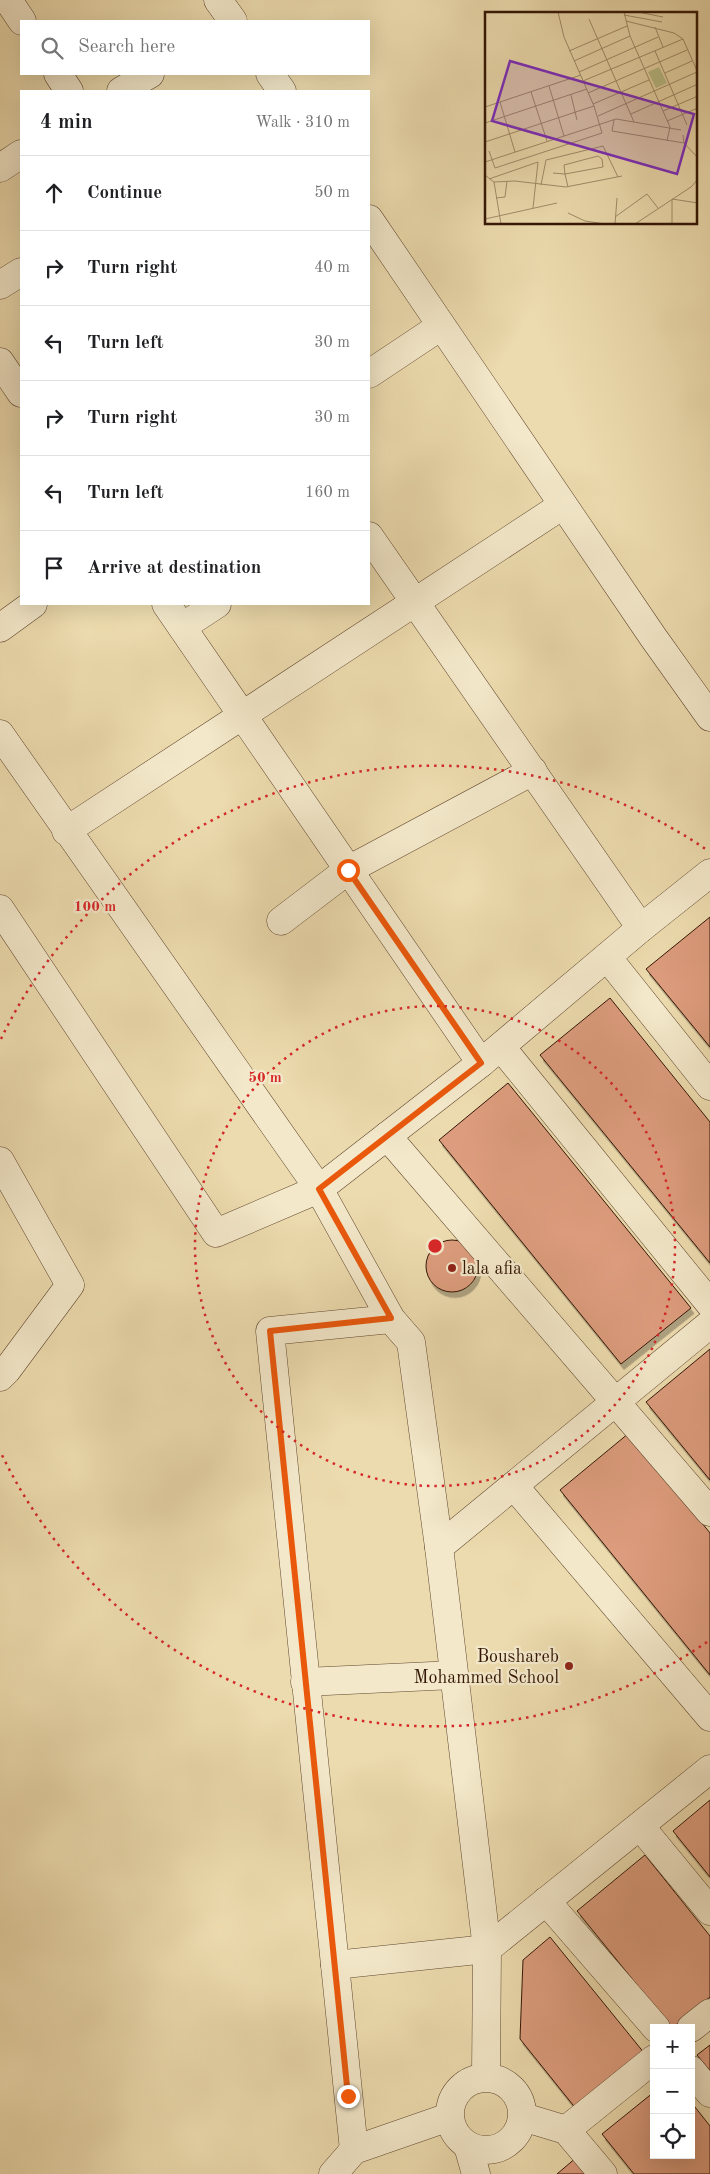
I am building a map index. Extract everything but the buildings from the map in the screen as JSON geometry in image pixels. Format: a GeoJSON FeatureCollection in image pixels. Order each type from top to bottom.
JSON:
{"type":"FeatureCollection","features":[{"type":"Feature","properties":{"kind":"street"},"geometry":{"type":"LineString","coordinates":[[8,0],[21,20]]}},
{"type":"Feature","properties":{"kind":"street"},"geometry":{"type":"LineString","coordinates":[[218,0],[232,20]]}},
{"type":"Feature","properties":{"kind":"street"},"geometry":{"type":"LineString","coordinates":[[59,75],[68,90]]}},
{"type":"Feature","properties":{"kind":"street"},"geometry":{"type":"LineString","coordinates":[[123,90],[148,75]]}},
{"type":"Feature","properties":{"kind":"street"},"geometry":{"type":"LineString","coordinates":[[271,75],[281,90]]}},
{"type":"Feature","properties":{"kind":"street"},"geometry":{"type":"LineString","coordinates":[[0,168],[20,155]]}},
{"type":"Feature","properties":{"kind":"street"},"geometry":{"type":"LineString","coordinates":[[370,220],[653,637],[710,717]]}},
{"type":"Feature","properties":{"kind":"street"},"geometry":{"type":"LineString","coordinates":[[0,285],[20,273]]}},
{"type":"Feature","properties":{"kind":"street"},"geometry":{"type":"LineString","coordinates":[[370,373],[441,326]]}},
{"type":"Feature","properties":{"kind":"street"},"geometry":{"type":"LineString","coordinates":[[0,362],[20,392]]}},
{"type":"Feature","properties":{"kind":"street"},"geometry":{"type":"LineString","coordinates":[[66,831],[563,505]]}},
{"type":"Feature","properties":{"kind":"street"},"geometry":{"type":"LineString","coordinates":[[370,537],[641,928]]}},
{"type":"Feature","properties":{"kind":"street"},"geometry":{"type":"LineString","coordinates":[[0,628],[32,605]]}},
{"type":"Feature","properties":{"kind":"street"},"geometry":{"type":"LineString","coordinates":[[167,605],[348,870],[491,1055],[710,1304]]}},
{"type":"Feature","properties":{"kind":"street"},"geometry":{"type":"LineString","coordinates":[[182,627],[215,605]]}},
{"type":"Feature","properties":{"kind":"street"},"geometry":{"type":"LineString","coordinates":[[0,734],[66,831],[319,1189],[391,1318],[411,1342],[439,1547],[488,1949],[486,2077]]}},
{"type":"Feature","properties":{"kind":"street"},"geometry":{"type":"LineString","coordinates":[[281,920],[348,870],[533,772]]}},
{"type":"Feature","properties":{"kind":"street"},"geometry":{"type":"LineString","coordinates":[[0,909],[216,1233],[319,1189],[491,1055],[641,928],[710,873]]}},
{"type":"Feature","properties":{"kind":"street"},"geometry":{"type":"LineString","coordinates":[[607,957],[710,1086]]}},
{"type":"Feature","properties":{"kind":"street"},"geometry":{"type":"LineString","coordinates":[[387,1136],[710,1512]]}},
{"type":"Feature","properties":{"kind":"street"},"geometry":{"type":"LineString","coordinates":[[0,1161],[70,1284],[2,1371]]}},
{"type":"Feature","properties":{"kind":"street"},"geometry":{"type":"LineString","coordinates":[[354,2150],[270,1331],[391,1318]]}},
{"type":"Feature","properties":{"kind":"street"},"geometry":{"type":"LineString","coordinates":[[439,1547],[710,1324]]}},
{"type":"Feature","properties":{"kind":"street"},"geometry":{"type":"LineString","coordinates":[[514,1486],[710,1717]]}},
{"type":"Feature","properties":{"kind":"street"},"geometry":{"type":"LineString","coordinates":[[306,1682],[454,1674]]}},
{"type":"Feature","properties":{"kind":"street"},"geometry":{"type":"LineString","coordinates":[[335,1965],[488,1949],[710,1769]]}},
{"type":"Feature","properties":{"kind":"street"},"geometry":{"type":"LineString","coordinates":[[640,1826],[710,1911]]}},
{"type":"Feature","properties":{"kind":"street"},"geometry":{"type":"LineString","coordinates":[[546,1901],[653,2024]]}},
{"type":"Feature","properties":{"kind":"street"},"geometry":{"type":"LineString","coordinates":[[695,2025],[710,2013]]}},
{"type":"Feature","properties":{"kind":"street"},"geometry":{"type":"LineString","coordinates":[[566,2130],[650,2062]]}},
{"type":"Feature","properties":{"kind":"street"},"geometry":{"type":"LineString","coordinates":[[695,2075],[710,2093]]}},
{"type":"Feature","properties":{"kind":"street"},"geometry":{"type":"LineString","coordinates":[[486,2077],[508,2084],[519,2099],[523,2117],[520,2128],[513,2139],[503,2146],[486,2150],[468,2146],[459,2139],[452,2129],[450,2105],[455,2094],[464,2085],[474,2079],[486,2077]]}},
{"type":"Feature","properties":{"kind":"street"},"geometry":{"type":"LineString","coordinates":[[333,2174],[354,2150],[450,2117]]}},
{"type":"Feature","properties":{"kind":"street"},"geometry":{"type":"LineString","coordinates":[[523,2117],[566,2130],[604,2174]]}},
{"type":"Feature","properties":{"kind":"street"},"geometry":{"type":"LineString","coordinates":[[468,2146],[476,2174]]}},
{"type":"Feature","properties":{"kind":"place","name":"lala afia"},"geometry":{"type":"Point","coordinates":[452,1268]}},
{"type":"Feature","properties":{"kind":"place","name":"Boushareb Mohammed School"},"geometry":{"type":"Point","coordinates":[569,1666]}},
{"type":"Feature","properties":{"kind":"route"},"geometry":{"type":"LineString","coordinates":[[348,870],[481,1063],[319,1189],[391,1318],[270,1331],[348,2096]]}}]}
